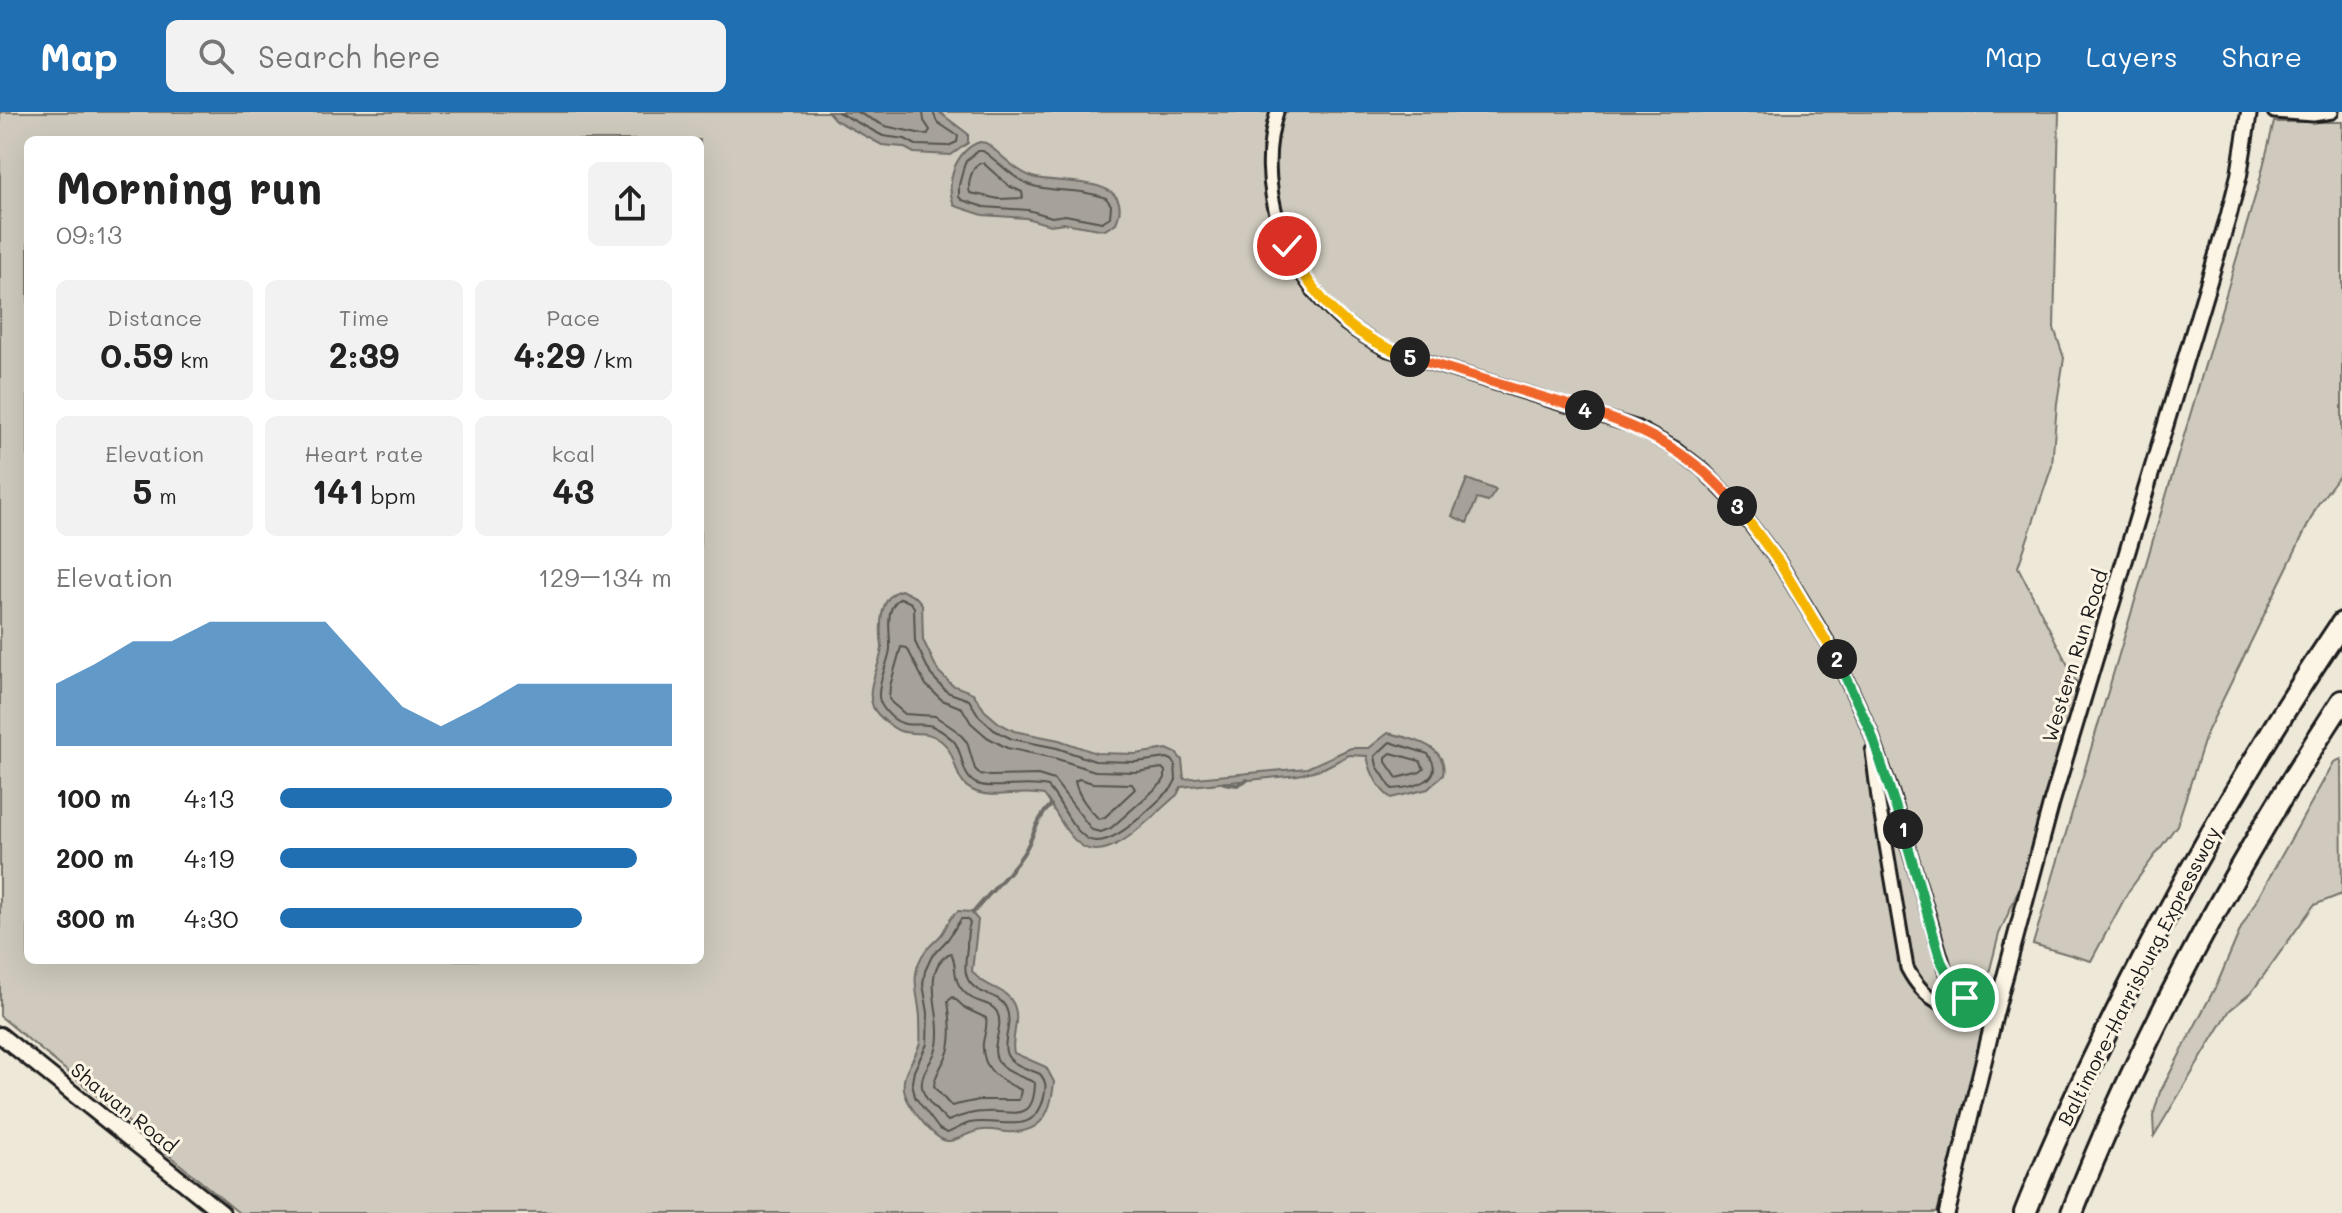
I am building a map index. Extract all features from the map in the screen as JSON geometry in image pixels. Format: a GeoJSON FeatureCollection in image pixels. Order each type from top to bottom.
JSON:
{"type":"FeatureCollection","features":[{"type":"Feature","properties":{"kind":"highway","name":"Baltimore-Harrisburg Expressway"},"geometry":{"type":"LineString","coordinates":[[2025,1213],[2097,1051],[2180,888],[2280,717],[2342,623]]}},
{"type":"Feature","properties":{"kind":"highway","name":"Baltimore-Harrisburg Expressway"},"geometry":{"type":"LineString","coordinates":[[2072,1213],[2137,1066],[2200,943],[2273,812],[2342,701]]}},
{"type":"Feature","properties":{"kind":"street"},"geometry":{"type":"LineString","coordinates":[[1277,112],[1270,151],[1271,183],[1277,215],[1287,246],[1304,277],[1341,319],[1388,350],[1636,427],[1676,449],[1703,470],[1731,499],[1779,562],[1833,651],[1870,730],[1946,973],[1965,998],[1995,1014]]}},
{"type":"Feature","properties":{"kind":"street","name":"Western Run Road"},"geometry":{"type":"LineString","coordinates":[[1947,1213],[1995,1014],[2052,801],[2228,218],[2239,175],[2249,112]]}},
{"type":"Feature","properties":{"kind":"street"},"geometry":{"type":"LineString","coordinates":[[2274,112],[2313,115],[2332,112]]}},
{"type":"Feature","properties":{"kind":"street"},"geometry":{"type":"LineString","coordinates":[[1870,730],[1878,798],[1907,968],[1919,988],[1936,1002],[1995,1014]]}},
{"type":"Feature","properties":{"kind":"street","name":"Shawan Road"},"geometry":{"type":"LineString","coordinates":[[0,1035],[222,1213]]}},
{"type":"Feature","properties":{"kind":"shaded area"},"geometry":{"type":"Polygon","coordinates":[[[0,112],[2059,112],[2054,328],[2064,358],[2052,466],[2018,567],[2078,685],[2026,874],[1999,934],[1985,989],[1983,1033],[1937,1213],[239,1213],[0,1016],[0,112]]]}},
{"type":"Feature","properties":{"kind":"shaded area"},"geometry":{"type":"Polygon","coordinates":[[[2274,122],[2342,122],[2342,472],[2318,504],[2207,732],[2177,825],[2128,892],[2091,961],[2033,944],[2259,183],[2274,122]]]}},
{"type":"Feature","properties":{"kind":"shaded area"},"geometry":{"type":"Polygon","coordinates":[[[2341,759],[2342,894],[2314,905],[2251,993],[2230,1010],[2154,1136],[2153,1116],[2160,1092],[2218,982],[2241,928],[2334,762],[2341,759]]]}},
{"type":"Feature","properties":{"kind":"water"},"geometry":{"type":"Polygon","coordinates":[[[828,112],[939,112],[968,134],[968,143],[951,155],[914,153],[903,147],[882,145],[835,120],[828,112]]]}},
{"type":"Feature","properties":{"kind":"water"},"geometry":{"type":"Polygon","coordinates":[[[980,142],[986,143],[1013,166],[1032,177],[1106,189],[1116,196],[1120,207],[1116,223],[1105,230],[1064,223],[1050,225],[1026,218],[983,215],[955,206],[950,188],[954,169],[964,152],[980,142]]]}},
{"type":"Feature","properties":{"kind":"water"},"geometry":{"type":"Polygon","coordinates":[[[1467,479],[1496,490],[1488,502],[1477,499],[1467,523],[1452,516],[1467,479]]]}},
{"type":"Feature","properties":{"kind":"water"},"geometry":{"type":"Polygon","coordinates":[[[901,590],[922,604],[923,640],[938,671],[952,685],[973,693],[985,711],[1014,731],[1059,740],[1096,753],[1136,754],[1167,749],[1182,760],[1184,779],[1307,768],[1351,748],[1369,748],[1388,733],[1434,750],[1440,756],[1443,775],[1428,789],[1391,798],[1375,779],[1367,756],[1349,755],[1324,768],[1298,775],[1181,787],[1177,795],[1145,824],[1119,843],[1094,850],[1082,846],[1066,829],[1044,795],[989,795],[972,790],[961,780],[950,752],[940,740],[930,735],[898,730],[875,711],[871,692],[882,648],[882,615],[886,602],[901,590]]]}},
{"type":"Feature","properties":{"kind":"water"},"geometry":{"type":"Polygon","coordinates":[[[958,911],[971,912],[978,920],[972,971],[983,982],[1007,996],[1015,1008],[1014,1053],[1046,1067],[1054,1082],[1047,1112],[1029,1129],[1019,1132],[978,1131],[949,1141],[937,1136],[917,1115],[907,1100],[904,1080],[920,1043],[918,966],[925,952],[958,911]]]}},
{"type":"Feature","properties":{"kind":"waterway"},"geometry":{"type":"LineString","coordinates":[[1224,783],[1237,785],[1247,780]]}},
{"type":"Feature","properties":{"kind":"waterway"},"geometry":{"type":"LineString","coordinates":[[973,913],[1017,862],[1051,805]]}},
{"type":"Feature","properties":{"kind":"route"},"geometry":{"type":"LineString","coordinates":[[1287,246],[1304,277],[1321,299],[1341,319],[1388,350],[1636,427],[1676,449],[1703,470],[1731,499],[1779,562],[1803,600],[1851,689],[1870,730],[1892,793],[1941,961],[1954,986],[1965,998]]}}]}
